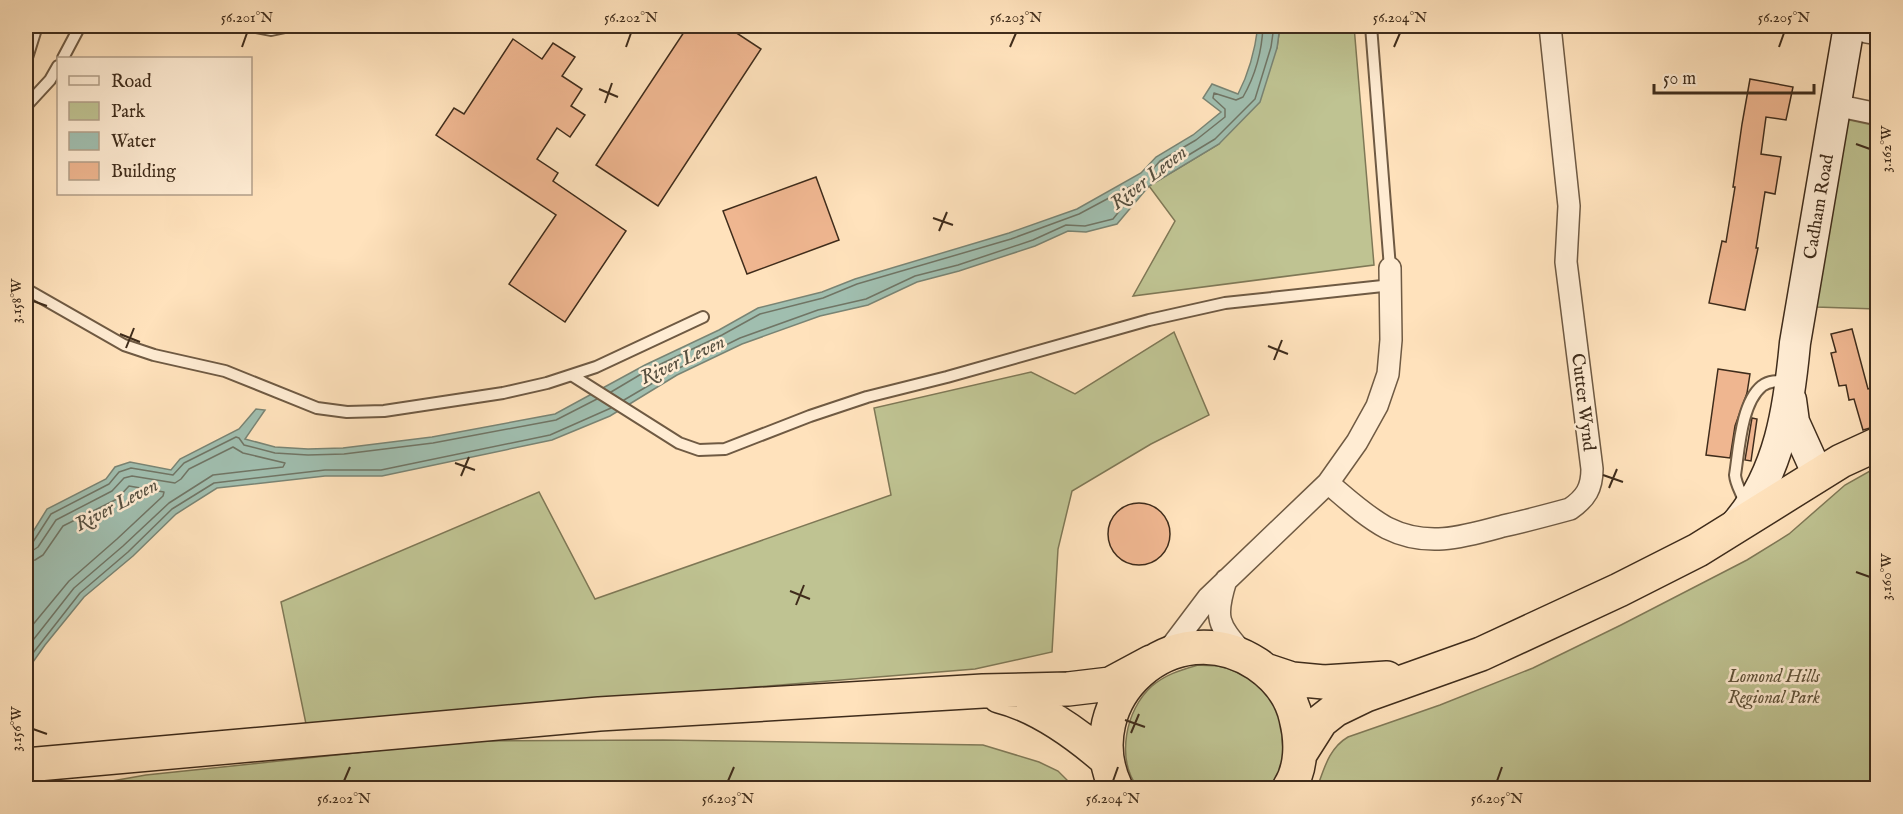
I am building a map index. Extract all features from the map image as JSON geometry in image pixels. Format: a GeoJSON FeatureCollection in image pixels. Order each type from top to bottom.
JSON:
{"type":"FeatureCollection","features":[{"type":"Feature","properties":{"kind":"highway"},"geometry":{"type":"LineString","coordinates":[[1300,754],[1321,721],[1335,710],[1366,695],[1481,654],[1620,590],[1698,550],[1738,522],[1841,461],[1878,444]]}},
{"type":"Feature","properties":{"kind":"highway"},"geometry":{"type":"LineString","coordinates":[[26,765],[599,714],[1068,689],[1110,684],[1176,651],[1199,647],[1223,649],[1292,679],[1324,682],[1429,674]]}},
{"type":"Feature","properties":{"kind":"highway"},"geometry":{"type":"LineString","coordinates":[[1112,774],[1106,732],[1114,705],[1130,680],[1158,659]]}},
{"type":"Feature","properties":{"kind":"highway"},"geometry":{"type":"LineString","coordinates":[[1257,664],[1283,688],[1294,709],[1300,731],[1300,754],[1293,783],[1289,789]]}},
{"type":"Feature","properties":{"kind":"highway"},"geometry":{"type":"LineString","coordinates":[[983,692],[1020,701],[1081,738],[1112,774]]}},
{"type":"Feature","properties":{"kind":"street","name":"Cutter Wynd"},"geometry":{"type":"LineString","coordinates":[[1328,483],[1369,517],[1387,528],[1415,538],[1431,540],[1458,538],[1570,509],[1581,502],[1588,492],[1592,481],[1592,469],[1566,262],[1569,206],[1550,26]]}},
{"type":"Feature","properties":{"kind":"street","name":"Cadham Road"},"geometry":{"type":"LineString","coordinates":[[1738,522],[1760,492],[1774,460],[1791,385],[1794,343],[1835,105],[1864,30]]}},
{"type":"Feature","properties":{"kind":"street"},"geometry":{"type":"LineString","coordinates":[[1835,105],[1878,114]]}},
{"type":"Feature","properties":{"kind":"street"},"geometry":{"type":"LineString","coordinates":[[1158,659],[1208,598],[1328,483],[1357,442],[1377,406],[1388,374],[1391,340],[1391,277]]}},
{"type":"Feature","properties":{"kind":"street","name":"Cadham Road"},"geometry":{"type":"LineString","coordinates":[[1791,385],[1794,422],[1818,475]]}},
{"type":"Feature","properties":{"kind":"street"},"geometry":{"type":"LineString","coordinates":[[1226,580],[1218,616],[1222,628],[1257,664]]}},
{"type":"Feature","properties":{"kind":"lane"},"geometry":{"type":"LineString","coordinates":[[26,61],[37,26]]}},
{"type":"Feature","properties":{"kind":"lane"},"geometry":{"type":"LineString","coordinates":[[64,57],[80,26]]}},
{"type":"Feature","properties":{"kind":"lane"},"geometry":{"type":"LineString","coordinates":[[251,26],[271,30],[290,26]]}},
{"type":"Feature","properties":{"kind":"lane"},"geometry":{"type":"LineString","coordinates":[[573,376],[679,443],[699,450],[725,449],[867,397],[1149,320],[1225,303],[1391,277],[1371,26]]}},
{"type":"Feature","properties":{"kind":"lane"},"geometry":{"type":"LineString","coordinates":[[26,106],[50,80],[57,68]]}},
{"type":"Feature","properties":{"kind":"lane"},"geometry":{"type":"LineString","coordinates":[[26,289],[124,345],[154,355],[225,371],[317,408],[347,412],[384,411],[503,393],[573,376],[702,317]]}},
{"type":"Feature","properties":{"kind":"green space"},"geometry":{"type":"Polygon","coordinates":[[[1280,26],[1354,26],[1374,265],[1133,296],[1175,221],[1149,186],[1219,144],[1277,48],[1280,26]]]}},
{"type":"Feature","properties":{"kind":"green space"},"geometry":{"type":"Polygon","coordinates":[[[1845,119],[1877,126],[1877,309],[1816,307],[1845,119]]]}},
{"type":"Feature","properties":{"kind":"green space"},"geometry":{"type":"Polygon","coordinates":[[[1174,332],[1209,415],[1151,444],[1072,491],[1058,549],[1052,652],[975,669],[306,724],[281,602],[539,492],[595,599],[891,495],[874,408],[1031,372],[1075,394],[1174,332]]]}},
{"type":"Feature","properties":{"kind":"green space","name":"Lomond Hills Regional Park"},"geometry":{"type":"Polygon","coordinates":[[[1877,467],[1877,788],[1317,788],[1332,753],[1348,737],[1440,705],[1533,668],[1621,625],[1747,560],[1789,534],[1845,485],[1877,467]]]}},
{"type":"Feature","properties":{"kind":"green space"},"geometry":{"type":"Polygon","coordinates":[[[1198,665],[1223,667],[1241,674],[1267,695],[1276,708],[1283,723],[1286,755],[1282,772],[1273,788],[1138,788],[1127,763],[1126,749],[1130,721],[1135,708],[1157,682],[1174,673],[1198,665]]]}},
{"type":"Feature","properties":{"kind":"green space"},"geometry":{"type":"Polygon","coordinates":[[[663,740],[983,745],[1039,762],[1058,771],[1075,788],[72,788],[146,775],[469,741],[663,740]]]}},
{"type":"Feature","properties":{"kind":"water","name":"River Leven"},"geometry":{"type":"Polygon","coordinates":[[[1258,26],[1280,26],[1277,48],[1260,102],[1219,144],[1149,186],[1117,224],[1086,232],[1068,231],[1035,246],[917,282],[868,305],[820,316],[742,344],[677,375],[610,416],[552,440],[382,476],[325,476],[217,488],[176,514],[133,556],[84,597],[26,672],[26,543],[47,509],[106,479],[115,467],[130,462],[171,470],[180,459],[239,429],[256,409],[265,410],[245,439],[275,447],[308,449],[343,448],[432,437],[555,414],[758,308],[822,292],[855,279],[1009,233],[1077,209],[1141,173],[1156,157],[1193,135],[1221,112],[1203,98],[1212,84],[1238,94],[1251,61],[1258,26]]]}},
{"type":"Feature","properties":{"kind":"building"},"geometry":{"type":"Polygon","coordinates":[[[688,26],[726,26],[761,49],[658,206],[596,165],[688,26]]]}},
{"type":"Feature","properties":{"kind":"building"},"geometry":{"type":"Polygon","coordinates":[[[513,39],[542,59],[553,43],[575,57],[562,76],[582,89],[571,106],[585,115],[570,137],[557,128],[537,159],[558,173],[553,181],[626,231],[565,322],[509,284],[556,215],[436,135],[454,108],[464,114],[513,39]]]}},
{"type":"Feature","properties":{"kind":"building"},"geometry":{"type":"Polygon","coordinates":[[[1750,79],[1793,87],[1786,120],[1766,117],[1761,154],[1781,157],[1775,194],[1765,192],[1756,248],[1758,248],[1745,310],[1709,303],[1722,241],[1726,242],[1750,79]]]}},
{"type":"Feature","properties":{"kind":"building"},"geometry":{"type":"Polygon","coordinates":[[[816,177],[839,240],[747,274],[723,211],[816,177]]]}},
{"type":"Feature","properties":{"kind":"building"},"geometry":{"type":"Polygon","coordinates":[[[1852,329],[1868,389],[1878,387],[1878,411],[1874,412],[1877,426],[1863,430],[1854,399],[1849,400],[1846,385],[1839,386],[1831,353],[1836,352],[1831,334],[1852,329]]]}},
{"type":"Feature","properties":{"kind":"building"},"geometry":{"type":"Polygon","coordinates":[[[1718,369],[1750,374],[1747,393],[1735,426],[1730,458],[1706,455],[1718,369]]]}},
{"type":"Feature","properties":{"kind":"building"},"geometry":{"type":"Polygon","coordinates":[[[1752,418],[1757,419],[1751,461],[1745,460],[1752,418]]]}},
{"type":"Feature","properties":{"kind":"building"},"geometry":{"type":"Polygon","coordinates":[[[1133,503],[1145,503],[1161,512],[1168,522],[1170,534],[1168,546],[1161,556],[1145,565],[1133,565],[1122,560],[1113,551],[1108,540],[1108,528],[1113,517],[1122,508],[1133,503]]]}}]}
